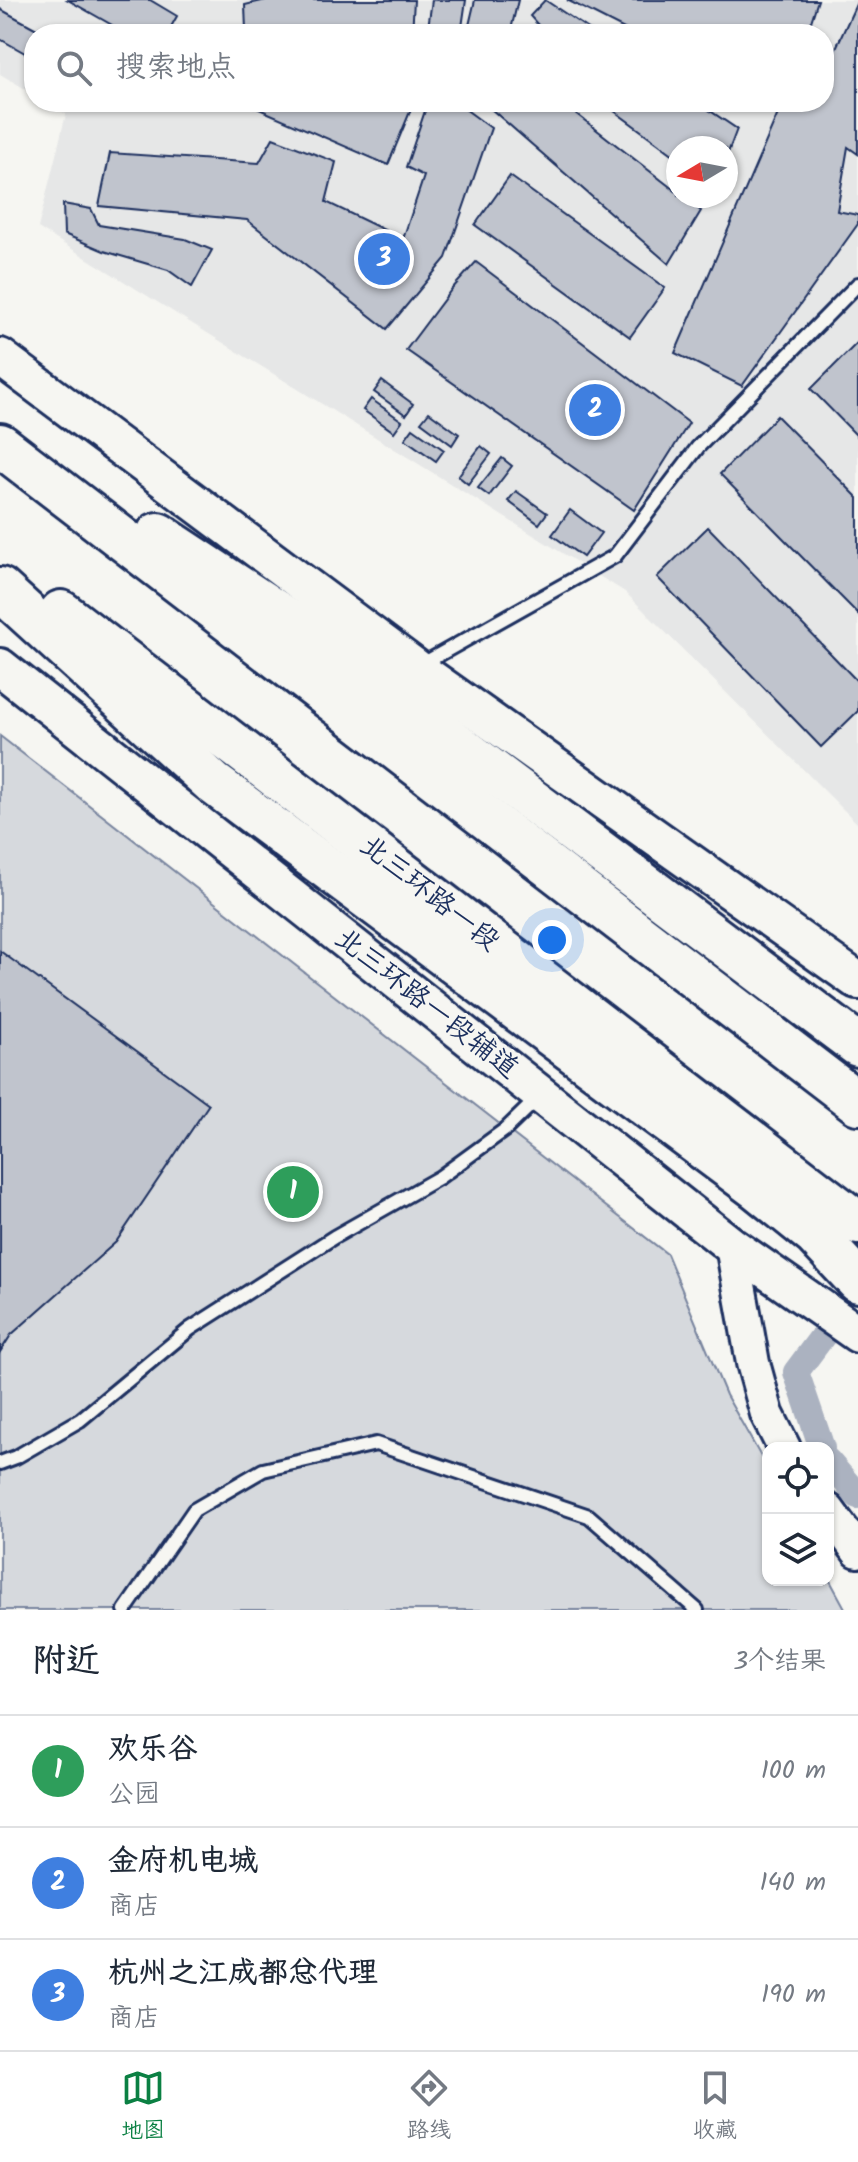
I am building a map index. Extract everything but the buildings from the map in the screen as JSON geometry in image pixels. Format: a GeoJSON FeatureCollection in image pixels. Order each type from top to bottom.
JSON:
{"type":"FeatureCollection","features":[{"type":"Feature","properties":{"kind":"highway"},"geometry":{"type":"LineString","coordinates":[[0,430],[314,637],[855,1042]]}},
{"type":"Feature","properties":{"kind":"highway"},"geometry":{"type":"LineString","coordinates":[[0,445],[858,1103]]}},
{"type":"Feature","properties":{"kind":"highway","name":"北三环路一段"},"geometry":{"type":"LineString","coordinates":[[0,565],[858,1223]]}},
{"type":"Feature","properties":{"kind":"highway"},"geometry":{"type":"LineString","coordinates":[[0,589],[213,783],[758,1189],[815,1235],[858,1281]]}},
{"type":"Feature","properties":{"kind":"main road"},"geometry":{"type":"LineString","coordinates":[[0,357],[416,668],[858,981]]}},
{"type":"Feature","properties":{"kind":"main road","name":"北三环路一段辅道"},"geometry":{"type":"LineString","coordinates":[[0,667],[732,1246],[858,1334]]}},
{"type":"Feature","properties":{"kind":"street"},"geometry":{"type":"LineString","coordinates":[[732,1246],[753,1363],[767,1414],[781,1442]]}},
{"type":"Feature","properties":{"kind":"street"},"geometry":{"type":"LineString","coordinates":[[831,1514],[858,1551]]}},
{"type":"Feature","properties":{"kind":"lane"},"geometry":{"type":"LineString","coordinates":[[416,668],[615,556],[698,447],[858,284]]}},
{"type":"Feature","properties":{"kind":"lane"},"geometry":{"type":"LineString","coordinates":[[0,1463],[80,1420],[190,1329],[334,1237],[440,1177],[506,1129],[541,1095]]}},
{"type":"Feature","properties":{"kind":"lane"},"geometry":{"type":"LineString","coordinates":[[125,1610],[194,1510],[263,1470],[376,1444],[589,1516],[697,1610]]}},
{"type":"Feature","properties":{"kind":"shaded area"},"geometry":{"type":"Polygon","coordinates":[[[0,0],[858,0],[858,824],[625,592],[38,228],[66,114],[63,112],[834,112],[834,24],[24,24],[24,88],[0,74],[0,0]]]}},
{"type":"Feature","properties":{"kind":"shaded area"},"geometry":{"type":"Polygon","coordinates":[[[0,736],[667,1254],[726,1395],[762,1458],[762,1586],[833,1586],[846,1610],[0,1610],[0,736]]]}},
{"type":"Feature","properties":{"kind":"waterway"},"geometry":{"type":"LineString","coordinates":[[820,1442],[796,1372],[825,1333]]}},
{"type":"Feature","properties":{"kind":"waterway"},"geometry":{"type":"LineString","coordinates":[[834,1468],[858,1496]]}},
{"type":"Feature","properties":{"kind":"place","name":"杭州之江成都总代理"},"geometry":{"type":"Point","coordinates":[384,259]}},
{"type":"Feature","properties":{"kind":"place","name":"金府机电城"},"geometry":{"type":"Point","coordinates":[595,410]}},
{"type":"Feature","properties":{"kind":"place","name":"欢乐谷"},"geometry":{"type":"Point","coordinates":[293,1192]}}]}
